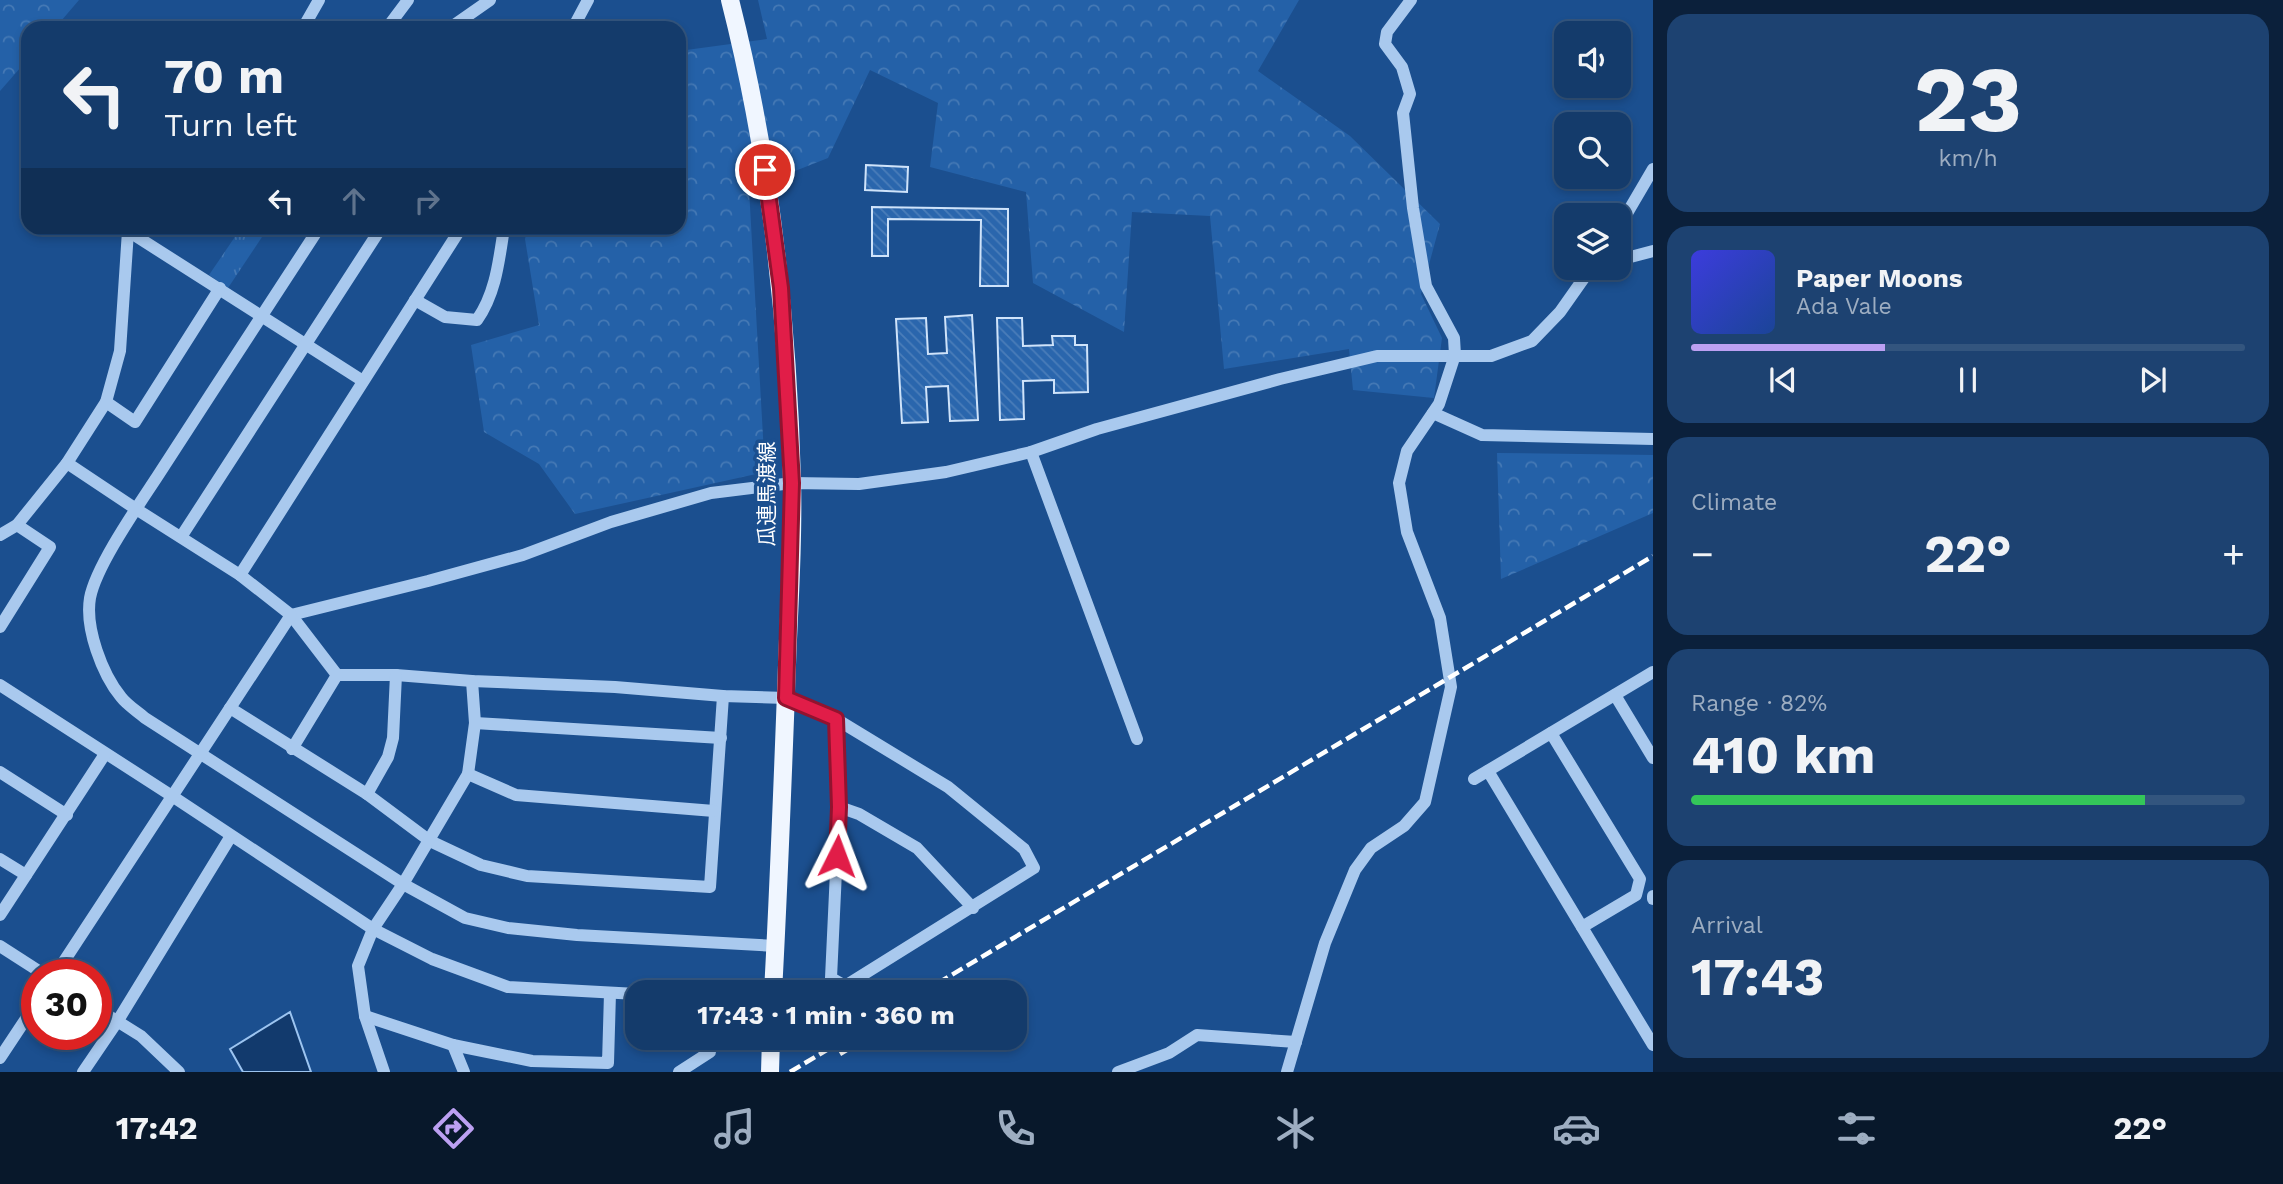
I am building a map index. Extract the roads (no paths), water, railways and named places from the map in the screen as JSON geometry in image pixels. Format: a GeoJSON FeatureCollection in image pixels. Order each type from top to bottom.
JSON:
{"type":"FeatureCollection","features":[{"type":"Feature","properties":{"kind":"main road","name":"瓜連馬渡線"},"geometry":{"type":"LineString","coordinates":[[730,0],[744,53],[757,122],[779,264],[792,483],[775,980]]}},
{"type":"Feature","properties":{"kind":"main road"},"geometry":{"type":"LineString","coordinates":[[770,1071],[771,1050]]}},
{"type":"Feature","properties":{"kind":"street"},"geometry":{"type":"LineString","coordinates":[[307,21],[319,0]]}},
{"type":"Feature","properties":{"kind":"street"},"geometry":{"type":"LineString","coordinates":[[392,21],[408,0]]}},
{"type":"Feature","properties":{"kind":"street"},"geometry":{"type":"LineString","coordinates":[[460,21],[490,0]]}},
{"type":"Feature","properties":{"kind":"street"},"geometry":{"type":"LineString","coordinates":[[577,21],[588,0]]}},
{"type":"Feature","properties":{"kind":"street"},"geometry":{"type":"LineString","coordinates":[[1287,1072],[1325,943],[1355,870],[1371,848],[1404,826],[1426,802],[1451,687],[1440,618],[1407,532],[1399,483],[1407,452],[1439,404],[1455,355],[1454,338],[1426,286],[1413,208],[1403,113],[1410,94],[1402,67],[1385,44],[1387,32],[1411,0]]}},
{"type":"Feature","properties":{"kind":"street"},"geometry":{"type":"LineString","coordinates":[[1631,207],[1653,169]]}},
{"type":"Feature","properties":{"kind":"street"},"geometry":{"type":"LineString","coordinates":[[0,535],[17,524],[67,463],[106,402],[120,351],[129,235]]}},
{"type":"Feature","properties":{"kind":"street"},"geometry":{"type":"LineString","coordinates":[[138,235],[363,382]]}},
{"type":"Feature","properties":{"kind":"street"},"geometry":{"type":"LineString","coordinates":[[314,235],[136,509],[101,569],[90,598],[91,622],[96,650],[106,676],[122,699],[200,756],[403,884],[465,918],[508,928],[577,935],[776,946]]}},
{"type":"Feature","properties":{"kind":"street"},"geometry":{"type":"LineString","coordinates":[[181,537],[376,235]]}},
{"type":"Feature","properties":{"kind":"street"},"geometry":{"type":"LineString","coordinates":[[240,575],[457,235]]}},
{"type":"Feature","properties":{"kind":"street"},"geometry":{"type":"LineString","coordinates":[[415,300],[445,317],[477,320],[487,305],[497,271],[503,235]]}},
{"type":"Feature","properties":{"kind":"street"},"geometry":{"type":"LineString","coordinates":[[1631,257],[1653,251]]}},
{"type":"Feature","properties":{"kind":"street"},"geometry":{"type":"LineString","coordinates":[[65,959],[291,615],[523,555],[611,522],[711,494],[792,483],[859,484],[946,472],[1031,452],[1110,426],[1280,379],[1377,356],[1491,356],[1532,341],[1560,312],[1582,280]]}},
{"type":"Feature","properties":{"kind":"street"},"geometry":{"type":"LineString","coordinates":[[106,402],[135,422],[220,288]]}},
{"type":"Feature","properties":{"kind":"street"},"geometry":{"type":"LineString","coordinates":[[1433,413],[1482,435],[1653,439]]}},
{"type":"Feature","properties":{"kind":"street"},"geometry":{"type":"LineString","coordinates":[[1031,452],[1138,739]]}},
{"type":"Feature","properties":{"kind":"street"},"geometry":{"type":"LineString","coordinates":[[67,463],[240,575],[291,615],[337,675]]}},
{"type":"Feature","properties":{"kind":"street"},"geometry":{"type":"LineString","coordinates":[[0,627],[50,547],[17,524]]}},
{"type":"Feature","properties":{"kind":"street"},"geometry":{"type":"LineString","coordinates":[[1474,779],[1653,672]]}},
{"type":"Feature","properties":{"kind":"street"},"geometry":{"type":"LineString","coordinates":[[337,675],[396,675],[786,698],[836,719],[948,787],[1024,849],[1034,868],[845,986],[831,978],[839,807],[836,719]]}},
{"type":"Feature","properties":{"kind":"street"},"geometry":{"type":"LineString","coordinates":[[292,749],[337,675]]}},
{"type":"Feature","properties":{"kind":"street"},"geometry":{"type":"LineString","coordinates":[[367,794],[388,757],[393,738],[396,675]]}},
{"type":"Feature","properties":{"kind":"street"},"geometry":{"type":"LineString","coordinates":[[384,1072],[365,1016],[358,966],[373,929],[430,841],[468,774],[475,723],[472,681]]}},
{"type":"Feature","properties":{"kind":"street"},"geometry":{"type":"LineString","coordinates":[[0,685],[373,929],[432,958],[508,987],[625,994]]}},
{"type":"Feature","properties":{"kind":"street"},"geometry":{"type":"LineString","coordinates":[[1615,695],[1653,758]]}},
{"type":"Feature","properties":{"kind":"street"},"geometry":{"type":"LineString","coordinates":[[230,708],[367,794],[430,841],[481,866],[527,876],[710,887],[723,696]]}},
{"type":"Feature","properties":{"kind":"street"},"geometry":{"type":"LineString","coordinates":[[475,723],[721,738]]}},
{"type":"Feature","properties":{"kind":"street"},"geometry":{"type":"LineString","coordinates":[[1550,733],[1640,879],[1636,895],[1582,927]]}},
{"type":"Feature","properties":{"kind":"street"},"geometry":{"type":"LineString","coordinates":[[0,915],[105,754]]}},
{"type":"Feature","properties":{"kind":"street"},"geometry":{"type":"LineString","coordinates":[[1488,771],[1653,1045]]}},
{"type":"Feature","properties":{"kind":"street"},"geometry":{"type":"LineString","coordinates":[[0,772],[67,815]]}},
{"type":"Feature","properties":{"kind":"street"},"geometry":{"type":"LineString","coordinates":[[468,774],[516,795],[714,811]]}},
{"type":"Feature","properties":{"kind":"street"},"geometry":{"type":"LineString","coordinates":[[839,807],[859,814],[917,848],[973,908]]}},
{"type":"Feature","properties":{"kind":"street"},"geometry":{"type":"LineString","coordinates":[[83,1072],[117,1022],[231,836]]}},
{"type":"Feature","properties":{"kind":"street"},"geometry":{"type":"LineString","coordinates":[[0,859],[26,875]]}},
{"type":"Feature","properties":{"kind":"street"},"geometry":{"type":"LineString","coordinates":[[0,946],[21,960]]}},
{"type":"Feature","properties":{"kind":"street"},"geometry":{"type":"LineString","coordinates":[[365,1016],[453,1045],[532,1061],[608,1063],[610,993]]}},
{"type":"Feature","properties":{"kind":"street"},"geometry":{"type":"LineString","coordinates":[[112,1019],[141,1036],[179,1072]]}},
{"type":"Feature","properties":{"kind":"street"},"geometry":{"type":"LineString","coordinates":[[0,1058],[21,1026]]}},
{"type":"Feature","properties":{"kind":"street"},"geometry":{"type":"LineString","coordinates":[[1118,1072],[1169,1053],[1197,1035],[1296,1042]]}},
{"type":"Feature","properties":{"kind":"street"},"geometry":{"type":"LineString","coordinates":[[453,1045],[464,1072]]}},
{"type":"Feature","properties":{"kind":"street"},"geometry":{"type":"LineString","coordinates":[[679,1072],[710,1050]]}},
{"type":"Feature","properties":{"kind":"railway"},"geometry":{"type":"LineString","coordinates":[[943,980],[1653,556]]}},
{"type":"Feature","properties":{"kind":"railway"},"geometry":{"type":"LineString","coordinates":[[790,1072],[827,1050]]}},
{"type":"Feature","properties":{"kind":"railway"},"geometry":{"type":"LineString","coordinates":[[840,1054],[847,1050]]}}]}
